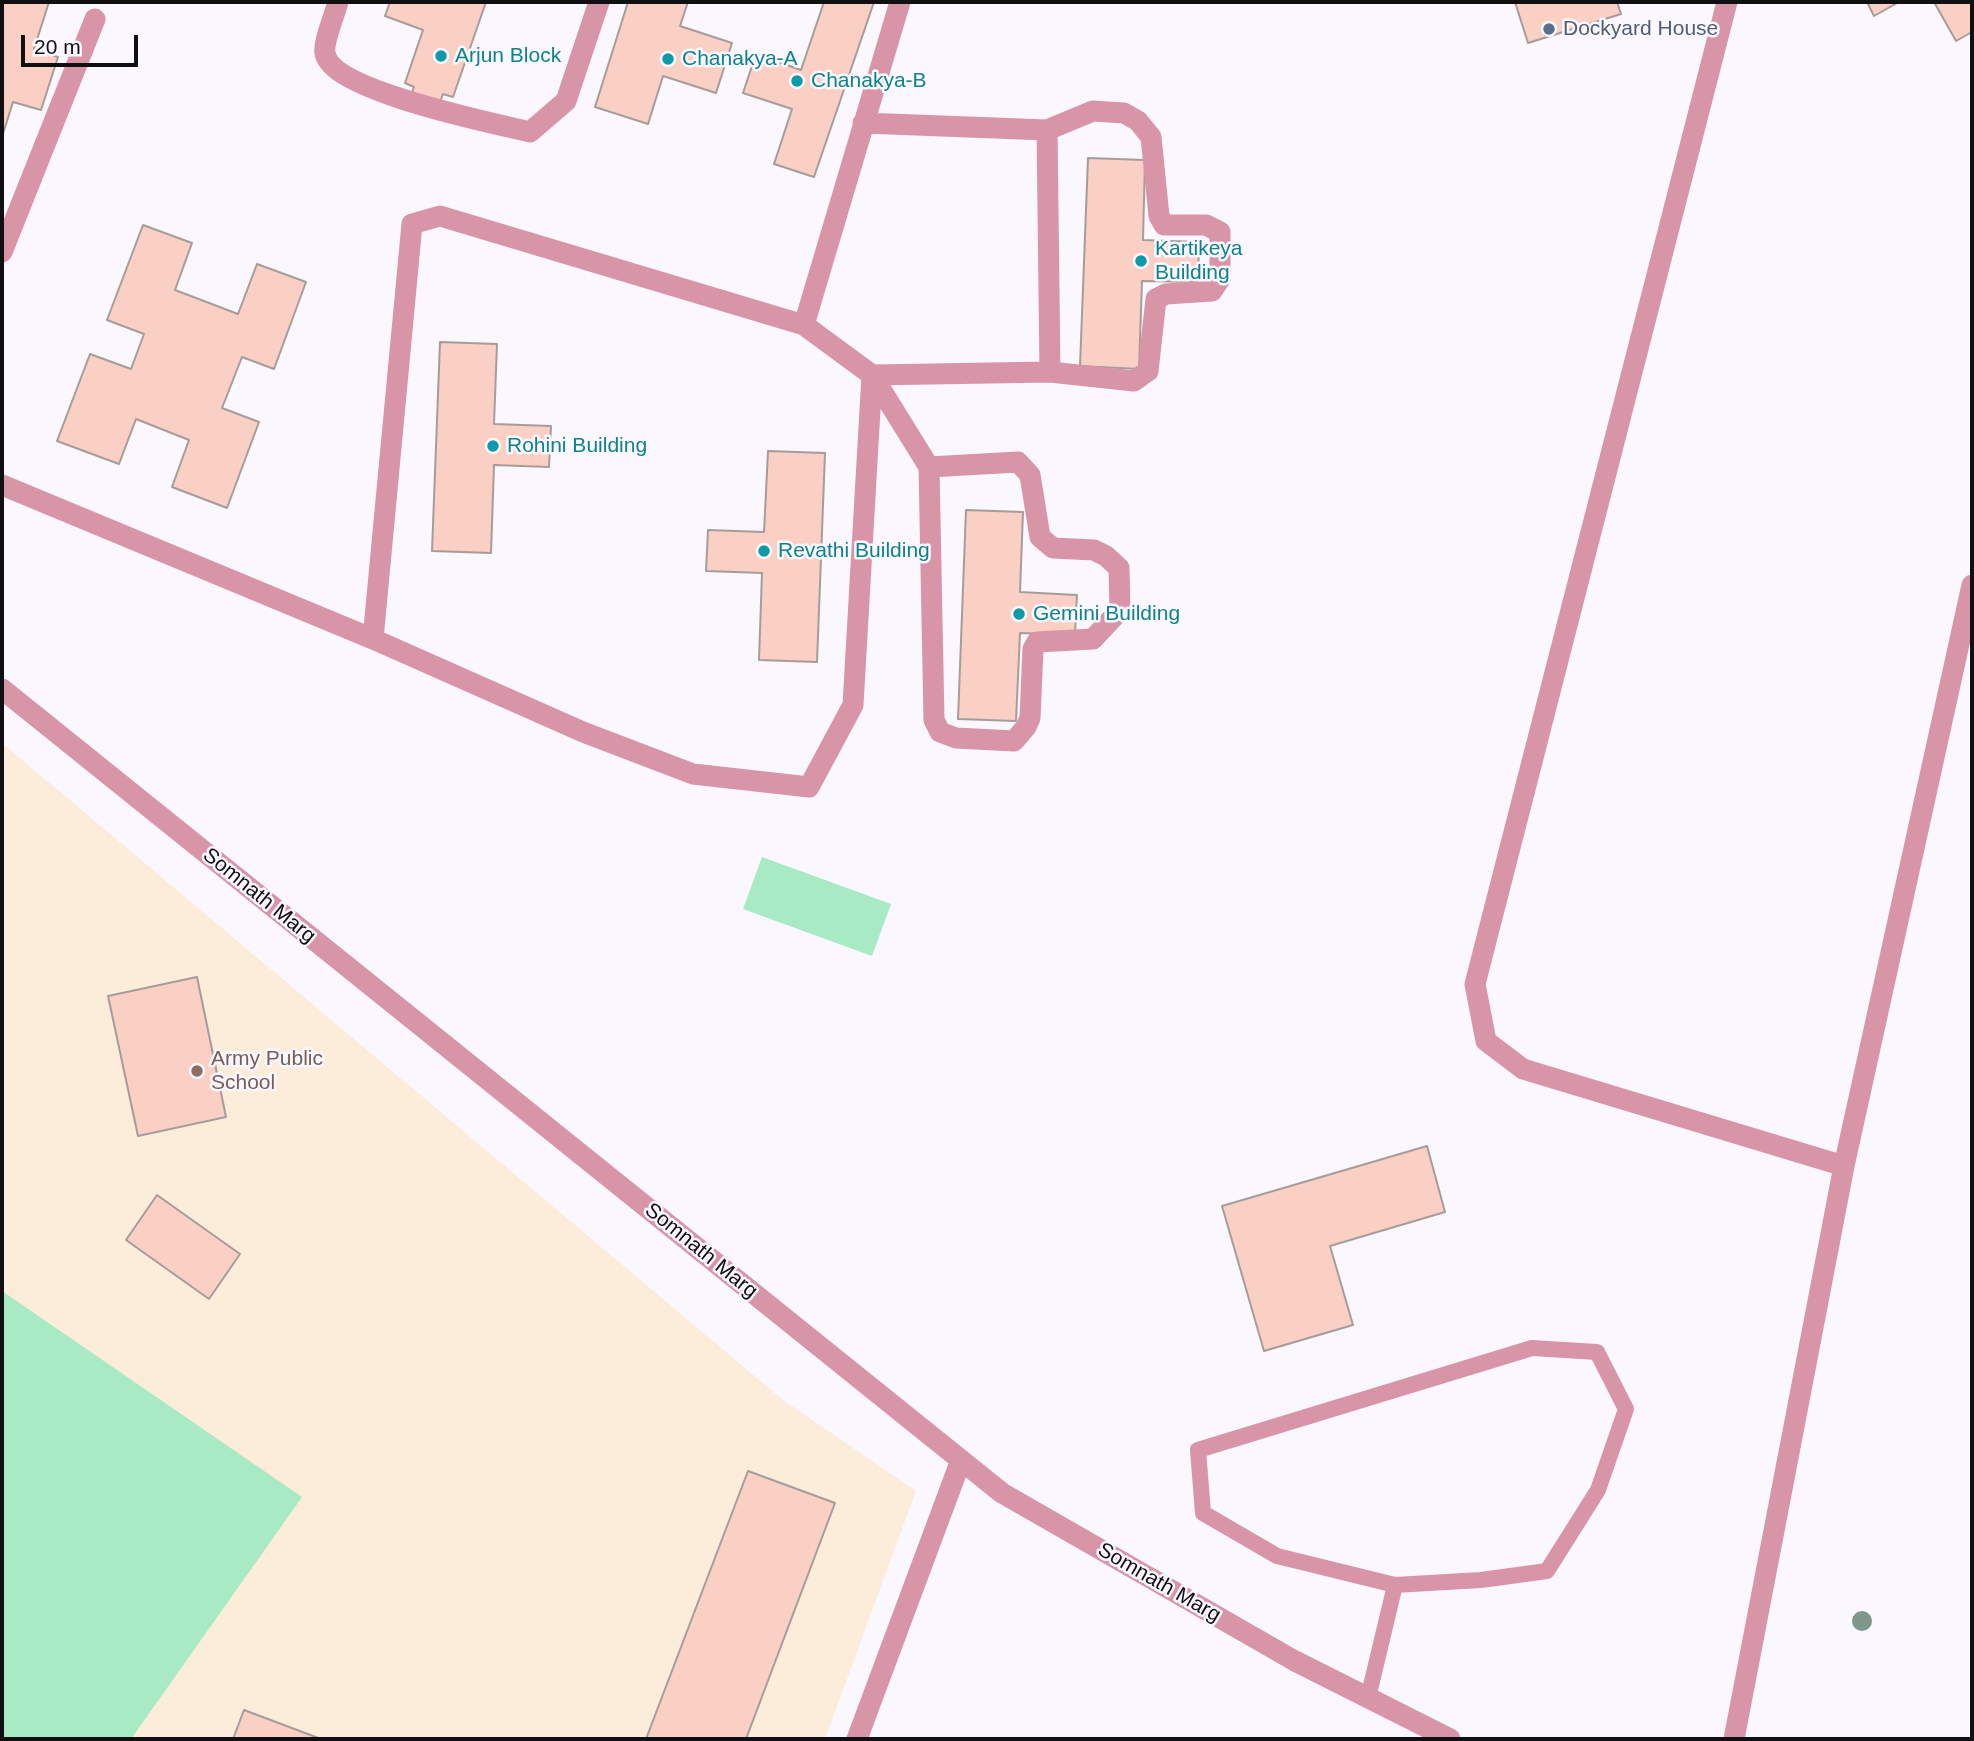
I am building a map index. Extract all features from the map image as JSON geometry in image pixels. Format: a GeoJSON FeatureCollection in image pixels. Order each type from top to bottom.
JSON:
{"type":"FeatureCollection","features":[{"type":"Feature","properties":{"kind":"street"},"geometry":{"type":"LineString","coordinates":[[338,2],[324,52],[330,66],[347,78],[429,108],[530,132],[566,101],[599,2]]}},
{"type":"Feature","properties":{"kind":"street"},"geometry":{"type":"LineString","coordinates":[[804,325],[900,2]]}},
{"type":"Feature","properties":{"kind":"street"},"geometry":{"type":"LineString","coordinates":[[1727,2],[1475,984],[1486,1041],[1523,1069],[1844,1166]]}},
{"type":"Feature","properties":{"kind":"street"},"geometry":{"type":"LineString","coordinates":[[2,252],[95,19]]}},
{"type":"Feature","properties":{"kind":"street"},"geometry":{"type":"LineString","coordinates":[[863,123],[1047,131],[1093,111],[1124,113],[1138,121],[1152,137],[1159,216],[1164,225],[1206,225],[1220,232],[1220,279],[1212,291],[1166,294],[1156,299],[1147,371],[1134,381],[1050,372],[872,375]]}},
{"type":"Feature","properties":{"kind":"street"},"geometry":{"type":"LineString","coordinates":[[1047,131],[1050,372]]}},
{"type":"Feature","properties":{"kind":"street"},"geometry":{"type":"LineString","coordinates":[[373,639],[412,224],[440,216],[804,325],[872,375],[929,467],[934,720],[940,732],[956,738],[1014,740],[1030,718],[1033,649],[1037,642],[1093,639],[1120,610],[1119,568],[1106,556],[1094,550],[1053,548],[1040,537],[1030,475],[1018,462],[929,467]]}},
{"type":"Feature","properties":{"kind":"street"},"geometry":{"type":"LineString","coordinates":[[2,485],[373,639],[583,732],[693,775],[809,787],[852,705],[872,375]]}},
{"type":"Feature","properties":{"kind":"street"},"geometry":{"type":"LineString","coordinates":[[1734,1739],[1844,1166],[1971,597]]}},
{"type":"Feature","properties":{"kind":"street","name":"Somnath Marg"},"geometry":{"type":"LineString","coordinates":[[2,689],[1002,1493],[1295,1661],[1450,1739]]}},
{"type":"Feature","properties":{"kind":"street"},"geometry":{"type":"LineString","coordinates":[[857,1739],[961,1460]]}},
{"type":"Feature","properties":{"kind":"lane"},"geometry":{"type":"LineString","coordinates":[[1532,1348],[1598,1352],[1626,1409],[1598,1490],[1547,1571],[1481,1580],[1395,1585],[1277,1556],[1203,1513],[1198,1450],[1532,1348]]}},
{"type":"Feature","properties":{"kind":"lane"},"geometry":{"type":"LineString","coordinates":[[1368,1698],[1395,1585]]}},
{"type":"Feature","properties":{"kind":"shaded area","name":"Army Public School"},"geometry":{"type":"Polygon","coordinates":[[[2,743],[783,1400],[916,1491],[825,1739],[2,1739],[2,743]]]}},
{"type":"Feature","properties":{"kind":"green space"},"geometry":{"type":"Polygon","coordinates":[[[762,857],[891,904],[872,956],[743,909],[762,857]]]}},
{"type":"Feature","properties":{"kind":"green space"},"geometry":{"type":"Polygon","coordinates":[[[2,1291],[302,1497],[131,1739],[2,1739],[2,1291]]]}},
{"type":"Feature","properties":{"kind":"building"},"geometry":{"type":"Polygon","coordinates":[[[2,2],[49,2],[34,49],[58,57],[41,110],[13,102],[2,137],[2,2]]]}},
{"type":"Feature","properties":{"kind":"building","name":"Arjun Block"},"geometry":{"type":"Polygon","coordinates":[[[390,2],[486,2],[453,97],[443,94],[439,105],[411,95],[414,87],[405,83],[423,30],[385,16],[390,2]]]}},
{"type":"Feature","properties":{"kind":"building","name":"Chanakya-A"},"geometry":{"type":"Polygon","coordinates":[[[628,2],[688,2],[680,26],[732,43],[716,93],[663,76],[648,124],[595,107],[628,2]]]}},
{"type":"Feature","properties":{"kind":"building","name":"Chanakya-B"},"geometry":{"type":"Polygon","coordinates":[[[824,2],[874,2],[814,177],[774,164],[792,109],[743,93],[756,54],[801,70],[824,2]]]}},
{"type":"Feature","properties":{"kind":"building","name":"Dockyard House"},"geometry":{"type":"Polygon","coordinates":[[[1515,2],[1617,2],[1621,14],[1528,43],[1515,2]]]}},
{"type":"Feature","properties":{"kind":"building"},"geometry":{"type":"Polygon","coordinates":[[[1867,2],[1899,2],[1874,16],[1867,2]]]}},
{"type":"Feature","properties":{"kind":"building"},"geometry":{"type":"Polygon","coordinates":[[[1934,2],[1972,2],[1972,32],[1956,41],[1934,2]]]}},
{"type":"Feature","properties":{"kind":"building","name":"Kartikeya Building"},"geometry":{"type":"Polygon","coordinates":[[[1088,158],[1145,160],[1143,240],[1199,242],[1198,282],[1142,281],[1139,369],[1080,366],[1088,158]]]}},
{"type":"Feature","properties":{"kind":"building"},"geometry":{"type":"Polygon","coordinates":[[[143,225],[192,243],[175,290],[238,314],[257,264],[306,282],[274,369],[242,357],[222,408],[259,422],[227,508],[172,487],[189,440],[136,419],[119,464],[57,441],[90,354],[131,369],[144,334],[107,320],[143,225]]]}},
{"type":"Feature","properties":{"kind":"building","name":"Rohini Building"},"geometry":{"type":"Polygon","coordinates":[[[440,342],[497,344],[494,424],[551,426],[549,467],[494,465],[491,553],[432,551],[440,342]]]}},
{"type":"Feature","properties":{"kind":"building","name":"Revathi Building"},"geometry":{"type":"Polygon","coordinates":[[[768,451],[825,453],[817,662],[759,660],[762,573],[706,571],[708,530],[764,532],[768,451]]]}},
{"type":"Feature","properties":{"kind":"building","name":"Gemini Building"},"geometry":{"type":"Polygon","coordinates":[[[966,510],[1023,512],[1020,592],[1077,595],[1075,635],[1020,633],[1016,721],[958,719],[966,510]]]}},
{"type":"Feature","properties":{"kind":"building"},"geometry":{"type":"Polygon","coordinates":[[[197,977],[226,1117],[138,1136],[108,996],[197,977]]]}},
{"type":"Feature","properties":{"kind":"building"},"geometry":{"type":"Polygon","coordinates":[[[1427,1146],[1445,1212],[1330,1246],[1353,1325],[1264,1351],[1222,1206],[1427,1146]]]}},
{"type":"Feature","properties":{"kind":"building"},"geometry":{"type":"Polygon","coordinates":[[[157,1195],[240,1254],[209,1299],[126,1240],[157,1195]]]}},
{"type":"Feature","properties":{"kind":"building"},"geometry":{"type":"Polygon","coordinates":[[[748,1471],[835,1503],[746,1739],[646,1739],[748,1471]]]}},
{"type":"Feature","properties":{"kind":"building"},"geometry":{"type":"Polygon","coordinates":[[[244,1710],[321,1739],[233,1739],[244,1710]]]}},
{"type":"Feature","properties":{"kind":"place","name":"Dockyard House"},"geometry":{"type":"Point","coordinates":[1549,29]}},
{"type":"Feature","properties":{"kind":"place","name":"Arjun Block"},"geometry":{"type":"Point","coordinates":[441,56]}},
{"type":"Feature","properties":{"kind":"place","name":"Chanakya-A"},"geometry":{"type":"Point","coordinates":[668,59]}},
{"type":"Feature","properties":{"kind":"place","name":"Chanakya-B"},"geometry":{"type":"Point","coordinates":[797,81]}},
{"type":"Feature","properties":{"kind":"place","name":"Kartikeya Building"},"geometry":{"type":"Point","coordinates":[1141,261]}},
{"type":"Feature","properties":{"kind":"place","name":"Rohini Building"},"geometry":{"type":"Point","coordinates":[493,446]}},
{"type":"Feature","properties":{"kind":"place","name":"Revathi Building"},"geometry":{"type":"Point","coordinates":[764,551]}},
{"type":"Feature","properties":{"kind":"place","name":"Gemini Building"},"geometry":{"type":"Point","coordinates":[1019,614]}},
{"type":"Feature","properties":{"kind":"place","name":"Army Public School"},"geometry":{"type":"Point","coordinates":[197,1071]}}]}
